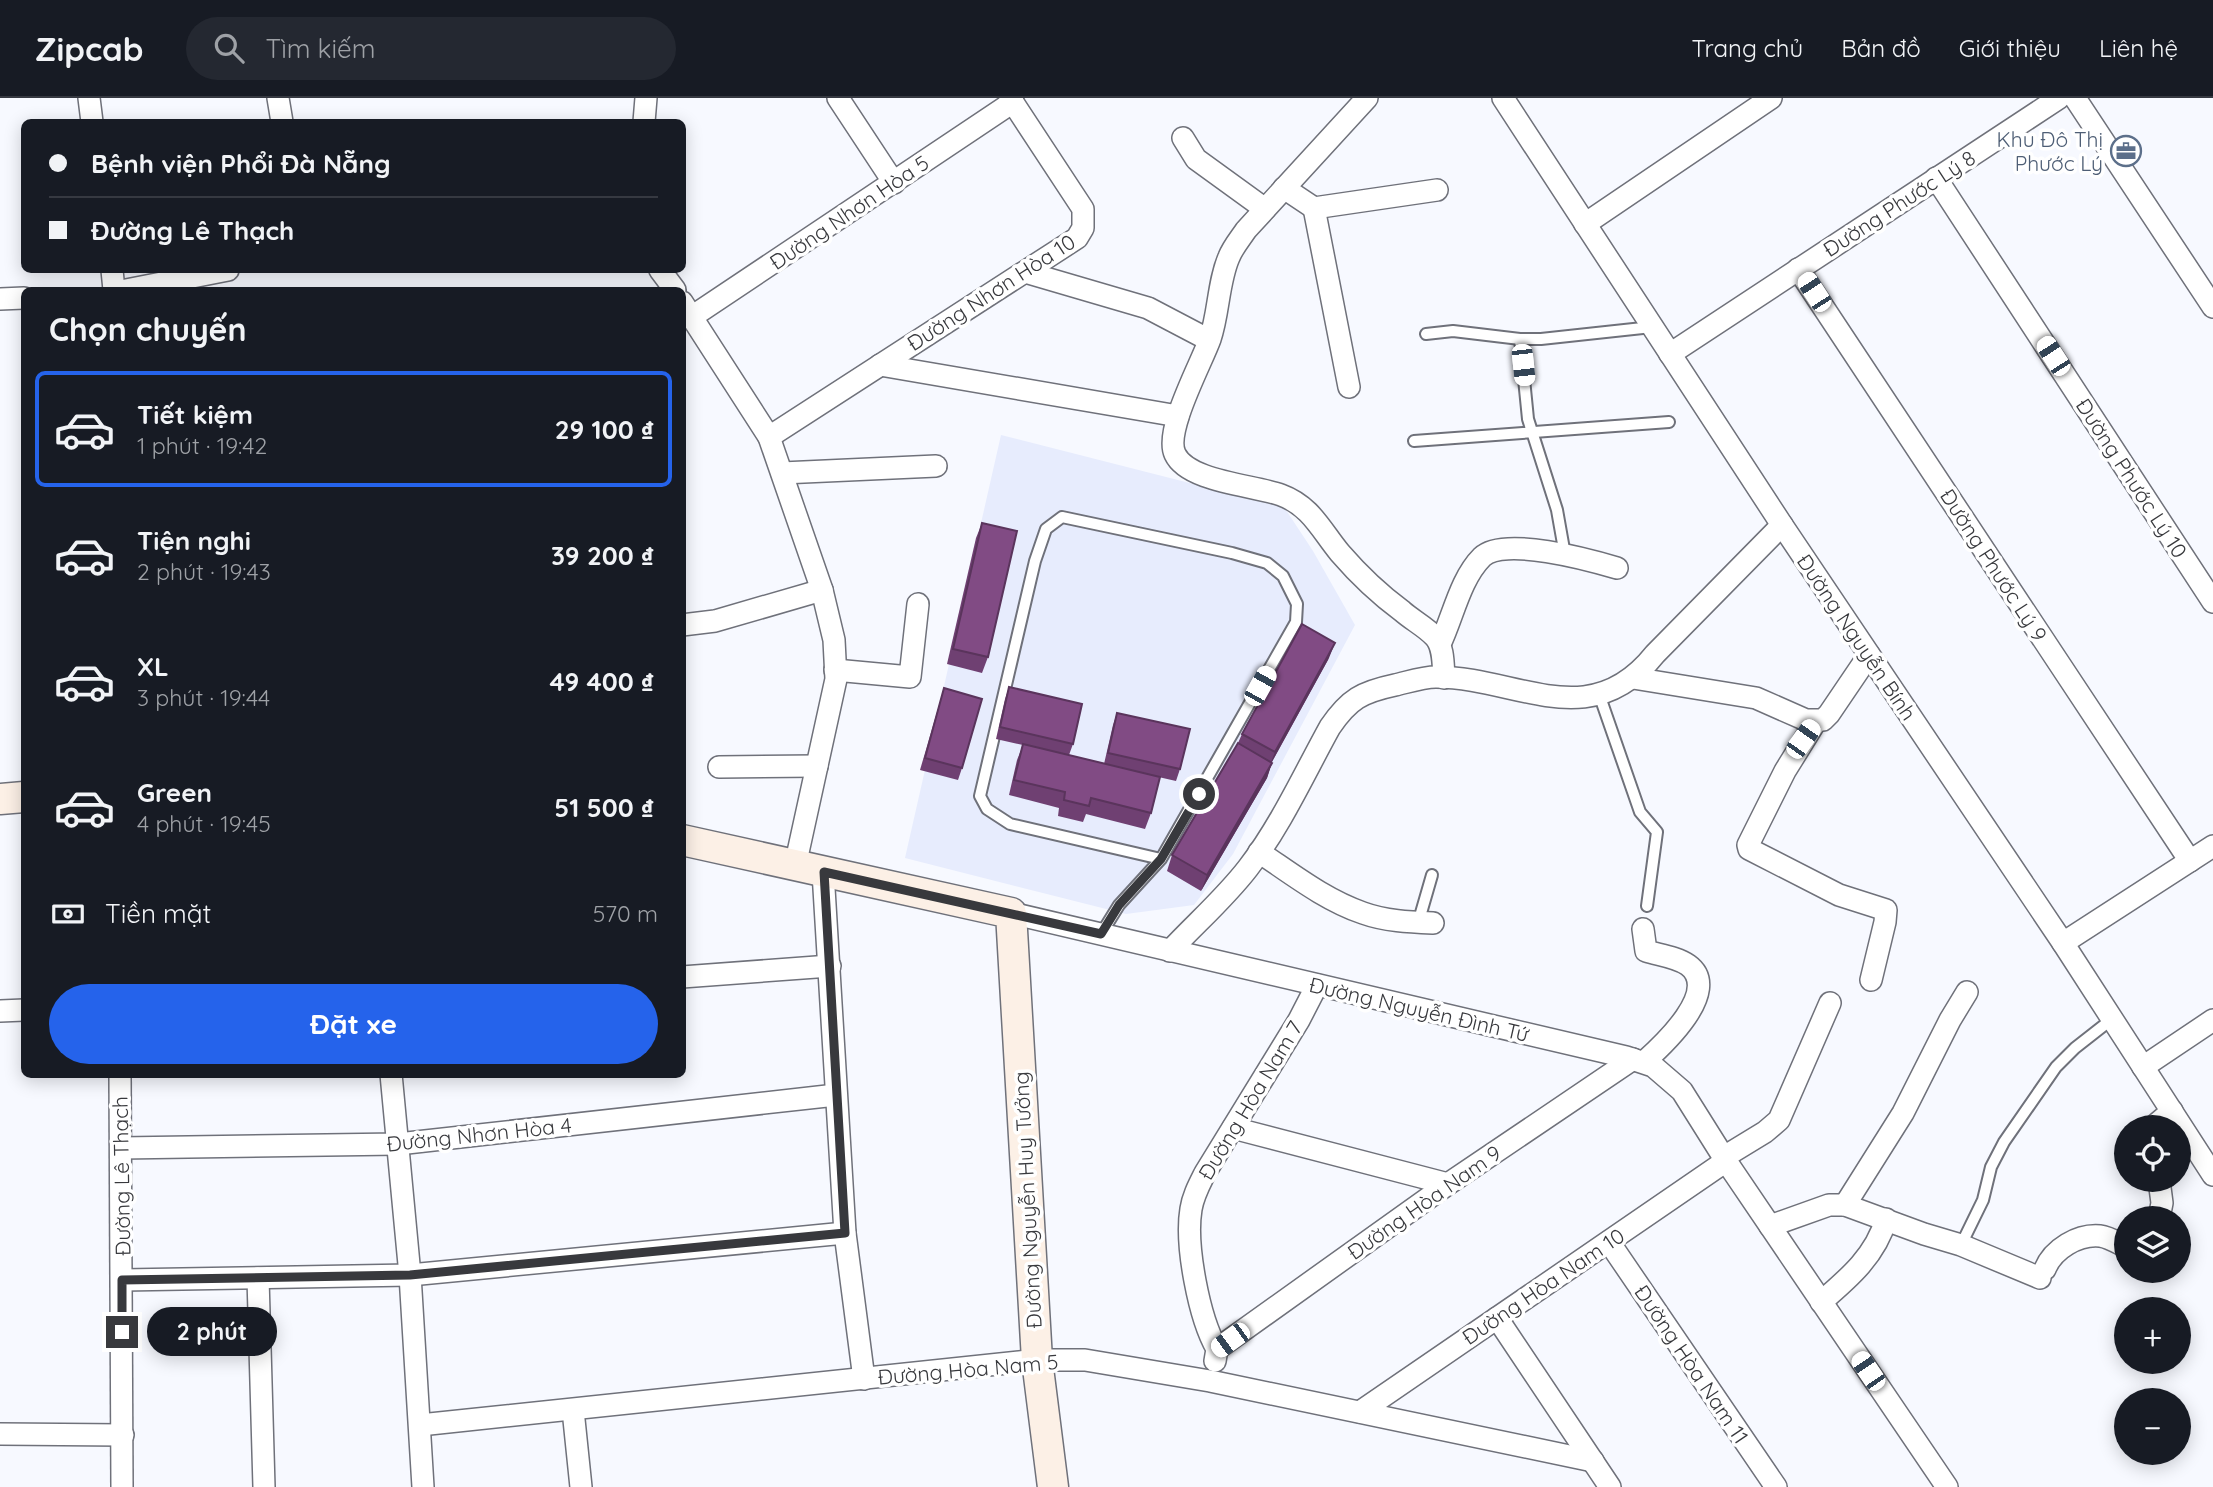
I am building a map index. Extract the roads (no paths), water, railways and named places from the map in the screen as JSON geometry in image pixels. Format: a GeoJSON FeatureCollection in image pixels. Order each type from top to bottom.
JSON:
{"type":"FeatureCollection","features":[{"type":"Feature","properties":{"kind":"street"},"geometry":{"type":"LineString","coordinates":[[89,98],[92,119]]}},
{"type":"Feature","properties":{"kind":"street"},"geometry":{"type":"LineString","coordinates":[[278,98],[282,119]]}},
{"type":"Feature","properties":{"kind":"street"},"geometry":{"type":"LineString","coordinates":[[644,119],[646,98]]}},
{"type":"Feature","properties":{"kind":"street"},"geometry":{"type":"LineString","coordinates":[[838,98],[894,183]]}},
{"type":"Feature","properties":{"kind":"street"},"geometry":{"type":"LineString","coordinates":[[1367,98],[1246,230],[1229,257],[1209,340],[1178,416],[1173,443],[1175,454],[1183,464],[1202,475],[1282,495],[1312,514],[1339,552],[1367,583],[1436,637],[1440,644],[1444,678]]}},
{"type":"Feature","properties":{"kind":"street","name":"Đường Nguyễn Bính"},"geometry":{"type":"LineString","coordinates":[[1503,98],[1782,525],[2063,943],[2213,1175]]}},
{"type":"Feature","properties":{"kind":"street"},"geometry":{"type":"LineString","coordinates":[[1585,224],[1771,98]]}},
{"type":"Feature","properties":{"kind":"street","name":"Đường Phước Lý 8"},"geometry":{"type":"LineString","coordinates":[[1670,354],[2059,98]]}},
{"type":"Feature","properties":{"kind":"street"},"geometry":{"type":"LineString","coordinates":[[2075,98],[2213,307]]}},
{"type":"Feature","properties":{"kind":"street","name":"Đường Nhơn Hòa 5"},"geometry":{"type":"LineString","coordinates":[[686,312],[894,183],[1012,100]]}},
{"type":"Feature","properties":{"kind":"street","name":"Đường Nhơn Hòa 10"},"geometry":{"type":"LineString","coordinates":[[769,437],[1077,238],[1085,219],[1083,209],[1012,100]]}},
{"type":"Feature","properties":{"kind":"street"},"geometry":{"type":"LineString","coordinates":[[1184,138],[1196,159],[1265,209]]}},
{"type":"Feature","properties":{"kind":"street","name":"Đường Phước Lý 10"},"geometry":{"type":"LineString","coordinates":[[1936,178],[2213,601]]}},
{"type":"Feature","properties":{"kind":"street"},"geometry":{"type":"LineString","coordinates":[[1284,188],[1314,208],[1437,190]]}},
{"type":"Feature","properties":{"kind":"street"},"geometry":{"type":"LineString","coordinates":[[1314,208],[1349,387]]}},
{"type":"Feature","properties":{"kind":"street","name":"Đường Phước Lý 9"},"geometry":{"type":"LineString","coordinates":[[1798,269],[2190,861]]}},
{"type":"Feature","properties":{"kind":"street"},"geometry":{"type":"LineString","coordinates":[[1025,272],[1148,308],[1209,340]]}},
{"type":"Feature","properties":{"kind":"street"},"geometry":{"type":"LineString","coordinates":[[141,287],[213,273]]}},
{"type":"Feature","properties":{"kind":"street"},"geometry":{"type":"LineString","coordinates":[[0,299],[21,298]]}},
{"type":"Feature","properties":{"kind":"street"},"geometry":{"type":"LineString","coordinates":[[686,312],[769,437],[822,590],[834,640],[836,679],[817,766],[810,869],[830,966],[845,1233],[864,1379]]}},
{"type":"Feature","properties":{"kind":"street"},"geometry":{"type":"LineString","coordinates":[[880,365],[1178,416]]}},
{"type":"Feature","properties":{"kind":"street"},"geometry":{"type":"LineString","coordinates":[[782,473],[936,466]]}},
{"type":"Feature","properties":{"kind":"street"},"geometry":{"type":"LineString","coordinates":[[1170,951],[1231,890],[1259,852],[1330,727],[1348,705],[1366,692],[1425,678],[1444,678],[1546,697],[1566,698],[1599,694],[1633,678],[1782,525]]}},
{"type":"Feature","properties":{"kind":"street"},"geometry":{"type":"LineString","coordinates":[[1440,644],[1469,577],[1480,559],[1489,551],[1511,548],[1565,555],[1618,568]]}},
{"type":"Feature","properties":{"kind":"street"},"geometry":{"type":"LineString","coordinates":[[686,625],[715,621],[822,590]]}},
{"type":"Feature","properties":{"kind":"street"},"geometry":{"type":"LineString","coordinates":[[835,670],[910,677],[918,604]]}},
{"type":"Feature","properties":{"kind":"street"},"geometry":{"type":"LineString","coordinates":[[1633,678],[1756,698],[1806,720],[1816,721],[1823,720],[1829,714],[1869,654]]}},
{"type":"Feature","properties":{"kind":"street"},"geometry":{"type":"LineString","coordinates":[[1816,721],[1785,771],[1748,845],[1749,849],[1839,895],[1886,911],[1871,980]]}},
{"type":"Feature","properties":{"kind":"street"},"geometry":{"type":"LineString","coordinates":[[719,767],[817,766]]}},
{"type":"Feature","properties":{"kind":"street"},"geometry":{"type":"LineString","coordinates":[[0,799],[21,797]]}},
{"type":"Feature","properties":{"kind":"street","name":"Đường Nguyễn Đình Tứ"},"geometry":{"type":"LineString","coordinates":[[686,841],[1101,934],[1638,1060],[1653,1066],[1682,1091],[1769,1226],[1947,1487]]}},
{"type":"Feature","properties":{"kind":"street"},"geometry":{"type":"LineString","coordinates":[[2063,943],[2213,846]]}},
{"type":"Feature","properties":{"kind":"street"},"geometry":{"type":"LineString","coordinates":[[1259,852],[1313,889],[1362,913],[1401,922],[1427,923]]}},
{"type":"Feature","properties":{"kind":"street","name":"Đường Nguyễn Huy Tưởng"},"geometry":{"type":"LineString","coordinates":[[1010,913],[1037,1360],[1053,1487]]}},
{"type":"Feature","properties":{"kind":"street","name":"Đường Hòa Nam 9"},"geometry":{"type":"LineString","coordinates":[[1217,1349],[1448,1184],[1669,1040],[1687,1017],[1698,990],[1698,982],[1692,968],[1686,964],[1646,951],[1643,929]]}},
{"type":"Feature","properties":{"kind":"street"},"geometry":{"type":"LineString","coordinates":[[686,977],[830,966]]}},
{"type":"Feature","properties":{"kind":"street","name":"Đường Hòa Nam 7"},"geometry":{"type":"LineString","coordinates":[[1217,1349],[1207,1332],[1202,1314],[1189,1223],[1194,1197],[1205,1173],[1299,1020],[1317,985]]}},
{"type":"Feature","properties":{"kind":"street"},"geometry":{"type":"LineString","coordinates":[[1845,1205],[1871,1168],[1903,1113],[1967,992]]}},
{"type":"Feature","properties":{"kind":"street","name":"Đường Hòa Nam 10"},"geometry":{"type":"LineString","coordinates":[[1360,1412],[1609,1242],[1779,1120],[1830,1003]]}},
{"type":"Feature","properties":{"kind":"street"},"geometry":{"type":"LineString","coordinates":[[0,1011],[21,1010]]}},
{"type":"Feature","properties":{"kind":"street"},"geometry":{"type":"LineString","coordinates":[[2143,1067],[2213,1020]]}},
{"type":"Feature","properties":{"kind":"street","name":"Đường Lê Thạch"},"geometry":{"type":"LineString","coordinates":[[120,1078],[122,1487]]}},
{"type":"Feature","properties":{"kind":"street"},"geometry":{"type":"LineString","coordinates":[[391,1078],[410,1275],[423,1487]]}},
{"type":"Feature","properties":{"kind":"street","name":"Đường Nhơn Hòa 4"},"geometry":{"type":"LineString","coordinates":[[121,1148],[398,1144],[836,1095]]}},
{"type":"Feature","properties":{"kind":"street"},"geometry":{"type":"LineString","coordinates":[[2167,1115],[2172,1111]]}},
{"type":"Feature","properties":{"kind":"street"},"geometry":{"type":"LineString","coordinates":[[1233,1128],[1448,1184]]}},
{"type":"Feature","properties":{"kind":"street"},"geometry":{"type":"LineString","coordinates":[[1769,1226],[1813,1209],[1845,1205],[2043,1273],[2057,1250],[2080,1240],[2099,1236],[2114,1242]]}},
{"type":"Feature","properties":{"kind":"street"},"geometry":{"type":"LineString","coordinates":[[1821,1302],[1866,1259],[1878,1242],[1886,1219]]}},
{"type":"Feature","properties":{"kind":"street"},"geometry":{"type":"LineString","coordinates":[[122,1280],[410,1275],[845,1233]]}},
{"type":"Feature","properties":{"kind":"street","name":"Đường Hòa Nam 11"},"geometry":{"type":"LineString","coordinates":[[1609,1242],[1776,1487]]}},
{"type":"Feature","properties":{"kind":"street"},"geometry":{"type":"LineString","coordinates":[[258,1278],[264,1487]]}},
{"type":"Feature","properties":{"kind":"street"},"geometry":{"type":"LineString","coordinates":[[1497,1318],[1610,1487]]}},
{"type":"Feature","properties":{"kind":"street"},"geometry":{"type":"LineString","coordinates":[[1210,1381],[1217,1349]]}},
{"type":"Feature","properties":{"kind":"street","name":"Đường Hòa Nam 5"},"geometry":{"type":"LineString","coordinates":[[420,1425],[1037,1360],[1084,1360],[1210,1381],[1593,1461]]}},
{"type":"Feature","properties":{"kind":"street"},"geometry":{"type":"LineString","coordinates":[[573,1410],[581,1487]]}},
{"type":"Feature","properties":{"kind":"street"},"geometry":{"type":"LineString","coordinates":[[0,1434],[122,1435]]}},
{"type":"Feature","properties":{"kind":"lane"},"geometry":{"type":"LineString","coordinates":[[1426,334],[1468,332],[1520,339],[1652,327]]}},
{"type":"Feature","properties":{"kind":"lane"},"geometry":{"type":"LineString","coordinates":[[1520,339],[1528,419],[1557,510],[1565,555]]}},
{"type":"Feature","properties":{"kind":"lane"},"geometry":{"type":"LineString","coordinates":[[1414,441],[1669,422]]}},
{"type":"Feature","properties":{"kind":"lane"},"geometry":{"type":"LineString","coordinates":[[1101,934],[1119,905],[1161,859],[1296,622],[1297,604],[1283,576],[1267,563],[1062,517],[1046,529],[1035,561],[980,796],[987,809],[1010,824],[1161,859]]}},
{"type":"Feature","properties":{"kind":"lane"},"geometry":{"type":"LineString","coordinates":[[1599,694],[1640,812],[1657,832],[1647,906]]}},
{"type":"Feature","properties":{"kind":"lane"},"geometry":{"type":"LineString","coordinates":[[1427,923],[1421,913],[1432,875]]}},
{"type":"Feature","properties":{"kind":"lane"},"geometry":{"type":"LineString","coordinates":[[1961,1245],[1983,1200],[1991,1167],[2004,1142],[2056,1067],[2112,1019]]}},
{"type":"Feature","properties":{"kind":"place","name":"Khu Đô Thị Phước Lý"},"geometry":{"type":"Point","coordinates":[2126,151]}}]}
